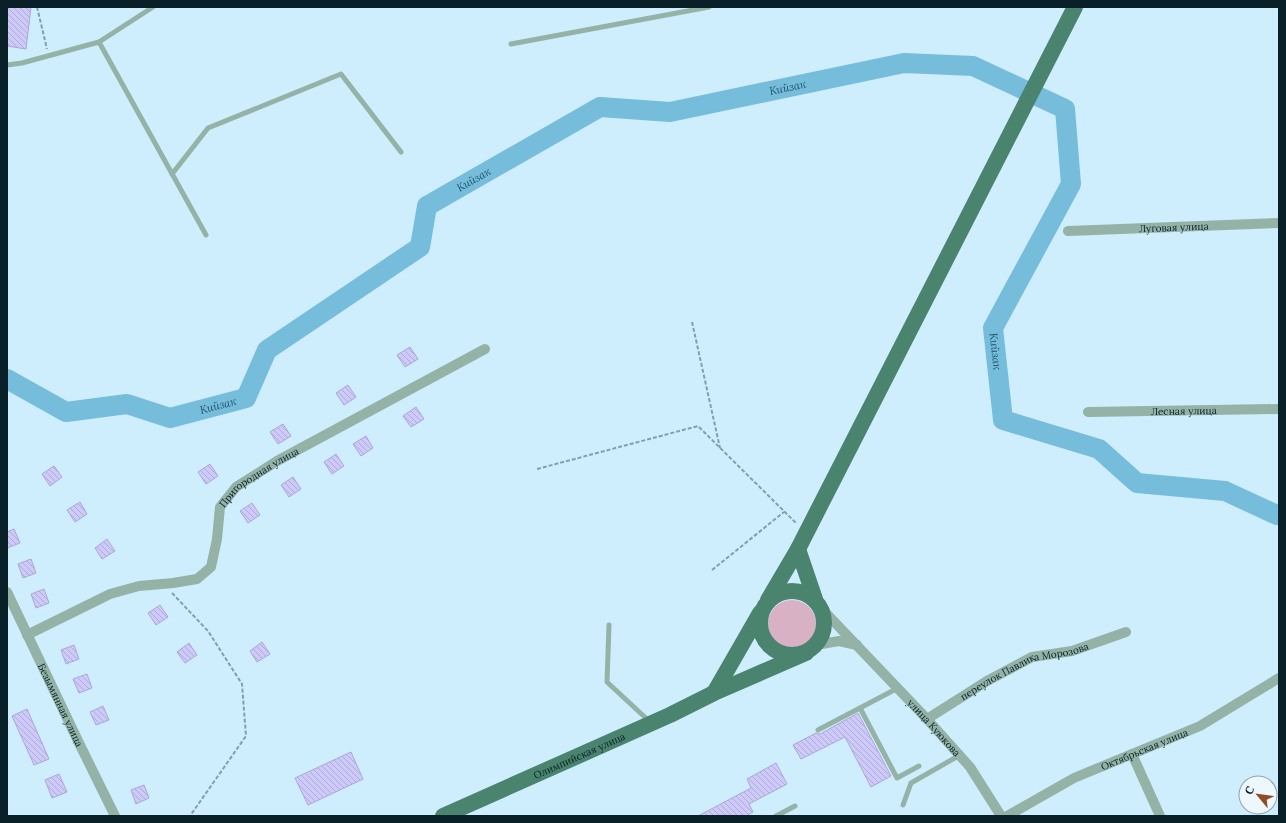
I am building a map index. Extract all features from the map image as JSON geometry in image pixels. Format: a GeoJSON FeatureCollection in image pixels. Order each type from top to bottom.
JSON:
{"type":"FeatureCollection","features":[{"type":"Feature","properties":{"kind":"main road"},"geometry":{"type":"LineString","coordinates":[[714,693],[806,534],[1075,7]]}},
{"type":"Feature","properties":{"kind":"main road"},"geometry":{"type":"LineString","coordinates":[[798,549],[825,622],[823,634],[811,649],[794,656],[781,653],[770,647],[762,636],[760,624],[765,606],[779,593],[791,590],[804,592],[818,604]]}},
{"type":"Feature","properties":{"kind":"main road","name":"Олимпийская улица"},"geometry":{"type":"LineString","coordinates":[[443,816],[651,724],[714,693],[811,649]]}},
{"type":"Feature","properties":{"kind":"street","name":"Луговая улица"},"geometry":{"type":"LineString","coordinates":[[1068,231],[1279,223]]}},
{"type":"Feature","properties":{"kind":"street","name":"Пригородная улица"},"geometry":{"type":"LineString","coordinates":[[27,634],[110,594],[139,586],[197,579],[211,567],[217,539],[220,507],[236,487],[277,461],[485,349]]}},
{"type":"Feature","properties":{"kind":"street","name":"Лесная улица"},"geometry":{"type":"LineString","coordinates":[[1088,412],[1279,409]]}},
{"type":"Feature","properties":{"kind":"street","name":"Безымянная улица"},"geometry":{"type":"LineString","coordinates":[[7,592],[115,816]]}},
{"type":"Feature","properties":{"kind":"street","name":"улица Куюкова"},"geometry":{"type":"LineString","coordinates":[[818,604],[960,755],[970,767],[1001,816]]}},
{"type":"Feature","properties":{"kind":"street","name":"переулок Павлика Морозова"},"geometry":{"type":"LineString","coordinates":[[927,719],[987,681],[1032,656],[1072,651],[1126,632]]}},
{"type":"Feature","properties":{"kind":"street"},"geometry":{"type":"LineString","coordinates":[[811,649],[839,641],[857,645]]}},
{"type":"Feature","properties":{"kind":"street","name":"Октябрьская улица"},"geometry":{"type":"LineString","coordinates":[[1007,816],[1074,778],[1200,726],[1279,678]]}},
{"type":"Feature","properties":{"kind":"street"},"geometry":{"type":"LineString","coordinates":[[1132,754],[1160,816]]}},
{"type":"Feature","properties":{"kind":"lane"},"geometry":{"type":"LineString","coordinates":[[7,65],[22,63],[99,42],[153,7]]}},
{"type":"Feature","properties":{"kind":"lane"},"geometry":{"type":"LineString","coordinates":[[511,44],[709,7]]}},
{"type":"Feature","properties":{"kind":"lane"},"geometry":{"type":"LineString","coordinates":[[99,42],[206,235]]}},
{"type":"Feature","properties":{"kind":"lane"},"geometry":{"type":"LineString","coordinates":[[172,174],[208,128],[341,74],[402,152]]}},
{"type":"Feature","properties":{"kind":"lane"},"geometry":{"type":"LineString","coordinates":[[609,625],[608,682],[651,724]]}},
{"type":"Feature","properties":{"kind":"lane"},"geometry":{"type":"LineString","coordinates":[[818,730],[898,688]]}},
{"type":"Feature","properties":{"kind":"lane"},"geometry":{"type":"LineString","coordinates":[[860,708],[897,778],[919,766]]}},
{"type":"Feature","properties":{"kind":"lane"},"geometry":{"type":"LineString","coordinates":[[903,805],[911,783],[960,755]]}},
{"type":"Feature","properties":{"kind":"lane"},"geometry":{"type":"LineString","coordinates":[[776,816],[795,806]]}},
{"type":"Feature","properties":{"kind":"path"},"geometry":{"type":"LineString","coordinates":[[37,7],[49,56]]}},
{"type":"Feature","properties":{"kind":"path"},"geometry":{"type":"LineString","coordinates":[[692,322],[720,449]]}},
{"type":"Feature","properties":{"kind":"path"},"geometry":{"type":"LineString","coordinates":[[537,469],[698,426],[806,534]]}},
{"type":"Feature","properties":{"kind":"path"},"geometry":{"type":"LineString","coordinates":[[712,570],[784,512]]}},
{"type":"Feature","properties":{"kind":"path"},"geometry":{"type":"LineString","coordinates":[[163,584],[208,630],[242,684],[246,736],[190,816]]}},
{"type":"Feature","properties":{"kind":"shaded area"},"geometry":{"type":"Polygon","coordinates":[[[787,600],[797,600],[809,607],[816,619],[816,629],[809,641],[797,648],[787,648],[779,644],[772,637],[768,629],[768,619],[772,611],[779,604],[787,600]]]}},
{"type":"Feature","properties":{"kind":"building"},"geometry":{"type":"Polygon","coordinates":[[[7,7],[31,7],[26,49],[7,46],[7,7]]]}},
{"type":"Feature","properties":{"kind":"building"},"geometry":{"type":"Polygon","coordinates":[[[410,347],[418,359],[405,367],[397,355],[410,347]]]}},
{"type":"Feature","properties":{"kind":"building"},"geometry":{"type":"Polygon","coordinates":[[[348,385],[356,397],[344,405],[336,393],[348,385]]]}},
{"type":"Feature","properties":{"kind":"building"},"geometry":{"type":"Polygon","coordinates":[[[416,407],[424,419],[411,427],[403,416],[416,407]]]}},
{"type":"Feature","properties":{"kind":"building"},"geometry":{"type":"Polygon","coordinates":[[[283,424],[291,436],[278,444],[270,432],[283,424]]]}},
{"type":"Feature","properties":{"kind":"building"},"geometry":{"type":"Polygon","coordinates":[[[366,436],[373,448],[361,456],[353,444],[366,436]]]}},
{"type":"Feature","properties":{"kind":"building"},"geometry":{"type":"Polygon","coordinates":[[[336,454],[344,466],[332,474],[324,462],[336,454]]]}},
{"type":"Feature","properties":{"kind":"building"},"geometry":{"type":"Polygon","coordinates":[[[210,464],[218,476],[206,484],[198,472],[210,464]]]}},
{"type":"Feature","properties":{"kind":"building"},"geometry":{"type":"Polygon","coordinates":[[[54,466],[62,477],[50,486],[42,474],[54,466]]]}},
{"type":"Feature","properties":{"kind":"building"},"geometry":{"type":"Polygon","coordinates":[[[293,477],[301,489],[289,497],[281,485],[293,477]]]}},
{"type":"Feature","properties":{"kind":"building"},"geometry":{"type":"Polygon","coordinates":[[[80,502],[87,514],[75,522],[67,510],[80,502]]]}},
{"type":"Feature","properties":{"kind":"building"},"geometry":{"type":"Polygon","coordinates":[[[252,503],[260,515],[248,523],[240,511],[252,503]]]}},
{"type":"Feature","properties":{"kind":"building"},"geometry":{"type":"Polygon","coordinates":[[[14,529],[20,543],[7,548],[7,532],[14,529]]]}},
{"type":"Feature","properties":{"kind":"building"},"geometry":{"type":"Polygon","coordinates":[[[107,539],[115,551],[102,559],[95,548],[107,539]]]}},
{"type":"Feature","properties":{"kind":"building"},"geometry":{"type":"Polygon","coordinates":[[[31,559],[36,573],[23,578],[18,564],[31,559]]]}},
{"type":"Feature","properties":{"kind":"building"},"geometry":{"type":"Polygon","coordinates":[[[44,589],[49,603],[36,608],[31,594],[44,589]]]}},
{"type":"Feature","properties":{"kind":"building"},"geometry":{"type":"Polygon","coordinates":[[[160,605],[168,617],[156,625],[148,613],[160,605]]]}},
{"type":"Feature","properties":{"kind":"building"},"geometry":{"type":"Polygon","coordinates":[[[262,642],[270,654],[257,662],[250,651],[262,642]]]}},
{"type":"Feature","properties":{"kind":"building"},"geometry":{"type":"Polygon","coordinates":[[[189,643],[197,655],[185,663],[177,652],[189,643]]]}},
{"type":"Feature","properties":{"kind":"building"},"geometry":{"type":"Polygon","coordinates":[[[74,645],[79,659],[66,664],[61,650],[74,645]]]}},
{"type":"Feature","properties":{"kind":"building"},"geometry":{"type":"Polygon","coordinates":[[[87,674],[92,688],[79,693],[73,679],[87,674]]]}},
{"type":"Feature","properties":{"kind":"building"},"geometry":{"type":"Polygon","coordinates":[[[103,706],[109,720],[96,725],[90,712],[103,706]]]}},
{"type":"Feature","properties":{"kind":"building"},"geometry":{"type":"Polygon","coordinates":[[[27,709],[49,759],[34,765],[12,716],[27,709]]]}},
{"type":"Feature","properties":{"kind":"building"},"geometry":{"type":"Polygon","coordinates":[[[858,713],[891,776],[871,787],[845,737],[801,759],[793,745],[816,733],[820,734],[858,713]]]}},
{"type":"Feature","properties":{"kind":"building"},"geometry":{"type":"Polygon","coordinates":[[[351,752],[363,779],[308,805],[295,778],[351,752]]]}},
{"type":"Feature","properties":{"kind":"building"},"geometry":{"type":"Polygon","coordinates":[[[776,763],[787,784],[749,804],[753,812],[746,816],[698,816],[751,788],[747,779],[776,763]]]}},
{"type":"Feature","properties":{"kind":"building"},"geometry":{"type":"Polygon","coordinates":[[[59,774],[67,792],[52,798],[45,780],[59,774]]]}},
{"type":"Feature","properties":{"kind":"building"},"geometry":{"type":"Polygon","coordinates":[[[144,785],[149,798],[136,804],[131,790],[144,785]]]}},
{"type":"Feature","properties":{"kind":"waterway","name":"Кийзак"},"geometry":{"type":"LineString","coordinates":[[7,379],[66,412],[127,404],[170,418],[246,398],[267,350],[420,247],[427,206],[600,107],[670,112],[904,63],[973,66],[1065,109],[1071,184],[993,328],[1003,420],[1099,449],[1137,483],[1225,491],[1279,515]]}}]}
